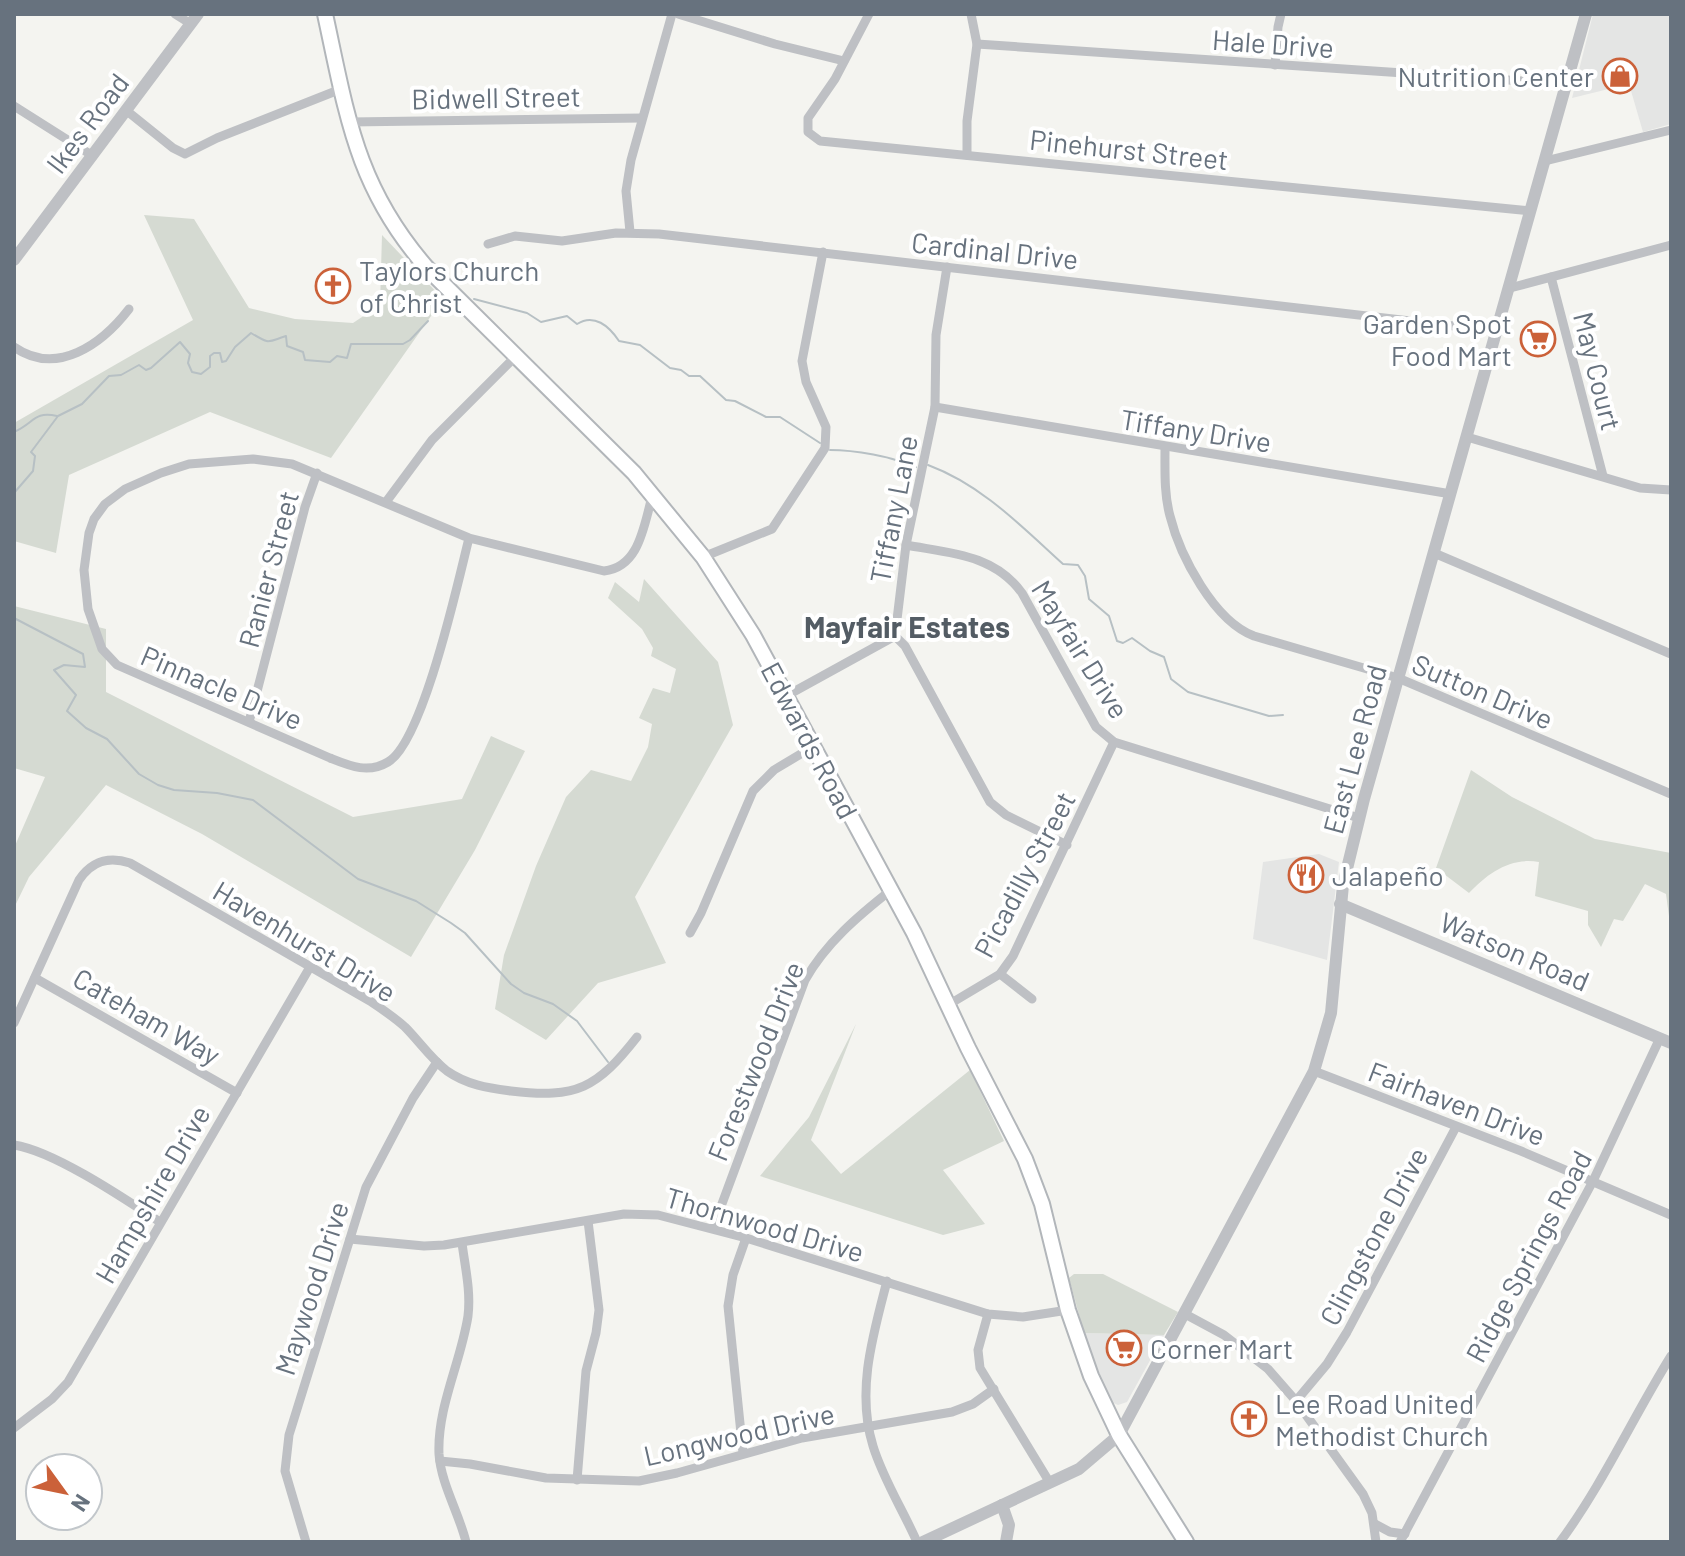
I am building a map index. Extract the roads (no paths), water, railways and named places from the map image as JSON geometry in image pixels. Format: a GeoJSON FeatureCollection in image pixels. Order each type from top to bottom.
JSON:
{"type":"FeatureCollection","features":[{"type":"Feature","properties":{"kind":"main road","name":"Edwards Road"},"geometry":{"type":"LineString","coordinates":[[325,14],[341,89],[366,175],[397,231],[437,278],[602,439],[653,494],[703,557],[753,635],[891,890],[1034,1181],[1068,1310],[1091,1376],[1119,1435],[1186,1542]]}},
{"type":"Feature","properties":{"kind":"street"},"geometry":{"type":"LineString","coordinates":[[175,14],[194,19]]}},
{"type":"Feature","properties":{"kind":"street"},"geometry":{"type":"LineString","coordinates":[[630,232],[627,182],[642,118],[675,14],[844,61],[869,14]]}},
{"type":"Feature","properties":{"kind":"street"},"geometry":{"type":"LineString","coordinates":[[967,155],[967,121],[977,44],[971,14]]}},
{"type":"Feature","properties":{"kind":"street"},"geometry":{"type":"LineString","coordinates":[[1275,65],[1281,14]]}},
{"type":"Feature","properties":{"kind":"street","name":"East Lee Road"},"geometry":{"type":"LineString","coordinates":[[923,1542],[1079,1469],[1119,1435],[1314,1071],[1331,1013],[1340,904],[1359,818],[1586,14]]}},
{"type":"Feature","properties":{"kind":"street","name":"Ikes Road"},"geometry":{"type":"LineString","coordinates":[[14,260],[194,19]]}},
{"type":"Feature","properties":{"kind":"street","name":"Hale Drive"},"geometry":{"type":"LineString","coordinates":[[977,44],[1566,84]]}},
{"type":"Feature","properties":{"kind":"street","name":"Pinehurst Street"},"geometry":{"type":"LineString","coordinates":[[844,61],[808,118],[807,129],[813,137],[825,142],[1531,211]]}},
{"type":"Feature","properties":{"kind":"street"},"geometry":{"type":"LineString","coordinates":[[127,111],[185,154],[217,138],[341,89]]}},
{"type":"Feature","properties":{"kind":"street"},"geometry":{"type":"LineString","coordinates":[[14,106],[93,156]]}},
{"type":"Feature","properties":{"kind":"street","name":"Bidwell Street"},"geometry":{"type":"LineString","coordinates":[[350,122],[642,118]]}},
{"type":"Feature","properties":{"kind":"street"},"geometry":{"type":"LineString","coordinates":[[1545,161],[1671,130]]}},
{"type":"Feature","properties":{"kind":"street","name":"Cardinal Drive"},"geometry":{"type":"LineString","coordinates":[[488,244],[515,236],[562,241],[630,232],[1497,331]]}},
{"type":"Feature","properties":{"kind":"street"},"geometry":{"type":"LineString","coordinates":[[1510,288],[1671,245]]}},
{"type":"Feature","properties":{"kind":"street"},"geometry":{"type":"LineString","coordinates":[[703,557],[772,529],[825,448],[826,427],[806,382],[802,361],[823,252]]}},
{"type":"Feature","properties":{"kind":"street","name":"Tiffany Lane"},"geometry":{"type":"LineString","coordinates":[[895,636],[906,545],[935,407],[936,335],[947,267]]}},
{"type":"Feature","properties":{"kind":"street","name":"May Court"},"geometry":{"type":"LineString","coordinates":[[1551,277],[1603,476]]}},
{"type":"Feature","properties":{"kind":"street"},"geometry":{"type":"LineString","coordinates":[[14,347],[37,359],[66,356],[93,344],[115,327],[129,309]]}},
{"type":"Feature","properties":{"kind":"street"},"geometry":{"type":"LineString","coordinates":[[386,502],[432,440],[517,355]]}},
{"type":"Feature","properties":{"kind":"street","name":"Tiffany Drive"},"geometry":{"type":"LineString","coordinates":[[935,407],[1451,494]]}},
{"type":"Feature","properties":{"kind":"street"},"geometry":{"type":"LineString","coordinates":[[1467,437],[1640,488],[1671,490]]}},
{"type":"Feature","properties":{"kind":"street","name":"Sutton Drive"},"geometry":{"type":"LineString","coordinates":[[1165,448],[1166,495],[1177,537],[1202,587],[1232,623],[1254,636],[1398,678],[1671,794]]}},
{"type":"Feature","properties":{"kind":"street","name":"Pinnacle Drive"},"geometry":{"type":"LineString","coordinates":[[469,538],[421,709],[408,741],[394,759],[375,768],[354,767],[123,668],[108,658],[98,642],[88,609],[84,570],[89,533],[98,512],[113,497],[174,468],[213,461],[267,459],[292,464],[469,538],[599,570],[614,569],[634,554],[653,494]]}},
{"type":"Feature","properties":{"kind":"street","name":"Ranier Street"},"geometry":{"type":"LineString","coordinates":[[249,722],[305,507],[317,473]]}},
{"type":"Feature","properties":{"kind":"street","name":"Mayfair Drive"},"geometry":{"type":"LineString","coordinates":[[906,545],[975,558],[995,567],[1012,580],[1096,727],[1114,742],[1359,818]]}},
{"type":"Feature","properties":{"kind":"street"},"geometry":{"type":"LineString","coordinates":[[1434,553],[1671,654]]}},
{"type":"Feature","properties":{"kind":"street"},"geometry":{"type":"LineString","coordinates":[[786,696],[895,636],[905,646],[990,802],[1006,815],[1067,845]]}},
{"type":"Feature","properties":{"kind":"street","name":"Picadilly Street"},"geometry":{"type":"LineString","coordinates":[[948,1005],[1000,974],[1013,956],[1114,742]]}},
{"type":"Feature","properties":{"kind":"street"},"geometry":{"type":"LineString","coordinates":[[690,933],[753,791],[774,770],[814,746]]}},
{"type":"Feature","properties":{"kind":"street","name":"Havenhurst Drive"},"geometry":{"type":"LineString","coordinates":[[14,1023],[79,880],[95,864],[107,860],[130,863],[388,1013],[455,1077],[478,1086],[560,1094],[581,1088],[614,1066],[637,1037]]}},
{"type":"Feature","properties":{"kind":"street","name":"Forestwood Drive"},"geometry":{"type":"LineString","coordinates":[[713,1228],[805,980],[841,932],[891,890]]}},
{"type":"Feature","properties":{"kind":"street","name":"Watson Road"},"geometry":{"type":"LineString","coordinates":[[1340,904],[1665,1040]]}},
{"type":"Feature","properties":{"kind":"street","name":"Hampshire Drive"},"geometry":{"type":"LineString","coordinates":[[15,1426],[52,1399],[68,1382],[310,967]]}},
{"type":"Feature","properties":{"kind":"street"},"geometry":{"type":"LineString","coordinates":[[1000,974],[1032,999]]}},
{"type":"Feature","properties":{"kind":"street","name":"Cateham Way"},"geometry":{"type":"LineString","coordinates":[[35,978],[237,1093]]}},
{"type":"Feature","properties":{"kind":"street","name":"Ridge Springs Road"},"geometry":{"type":"LineString","coordinates":[[1375,1524],[1403,1538],[1665,1040]]}},
{"type":"Feature","properties":{"kind":"street","name":"Maywood Drive"},"geometry":{"type":"LineString","coordinates":[[306,1542],[286,1480],[285,1455],[305,1377],[361,1200],[413,1098],[437,1062]]}},
{"type":"Feature","properties":{"kind":"street","name":"Fairhaven Drive"},"geometry":{"type":"LineString","coordinates":[[1314,1071],[1671,1215]]}},
{"type":"Feature","properties":{"kind":"street","name":"Clingstone Drive"},"geometry":{"type":"LineString","coordinates":[[1296,1401],[1327,1364],[1347,1332],[1456,1127]]}},
{"type":"Feature","properties":{"kind":"street"},"geometry":{"type":"LineString","coordinates":[[14,1145],[34,1150],[63,1164],[160,1222]]}},
{"type":"Feature","properties":{"kind":"street","name":"Thornwood Drive"},"geometry":{"type":"LineString","coordinates":[[350,1239],[424,1246],[462,1243],[643,1213],[713,1228],[988,1314],[1023,1317],[1068,1310]]}},
{"type":"Feature","properties":{"kind":"street"},"geometry":{"type":"LineString","coordinates":[[577,1480],[586,1371],[599,1310],[588,1221]]}},
{"type":"Feature","properties":{"kind":"street"},"geometry":{"type":"LineString","coordinates":[[743,1453],[728,1306],[733,1275],[746,1238]]}},
{"type":"Feature","properties":{"kind":"street"},"geometry":{"type":"LineString","coordinates":[[462,1243],[468,1313],[442,1426],[440,1461],[466,1542]]}},
{"type":"Feature","properties":{"kind":"street"},"geometry":{"type":"LineString","coordinates":[[887,1281],[869,1358],[866,1385],[869,1426],[874,1448],[917,1542]]}},
{"type":"Feature","properties":{"kind":"street"},"geometry":{"type":"LineString","coordinates":[[988,1314],[978,1357],[984,1374],[1050,1483]]}},
{"type":"Feature","properties":{"kind":"street"},"geometry":{"type":"LineString","coordinates":[[1185,1314],[1238,1345],[1268,1369],[1296,1401],[1363,1494],[1375,1524],[1376,1542]]}},
{"type":"Feature","properties":{"kind":"street"},"geometry":{"type":"LineString","coordinates":[[1560,1542],[1595,1490],[1671,1356]]}},
{"type":"Feature","properties":{"kind":"street","name":"Longwood Drive"},"geometry":{"type":"LineString","coordinates":[[440,1461],[519,1475],[577,1480],[652,1479],[802,1438],[952,1412],[973,1404],[994,1389]]}},
{"type":"Feature","properties":{"kind":"street"},"geometry":{"type":"LineString","coordinates":[[1002,1505],[1009,1525],[1006,1542]]}},
{"type":"Feature","properties":{"kind":"waterway"},"geometry":{"type":"LineString","coordinates":[[474,299],[527,313],[541,322],[567,316],[577,324],[589,320],[601,323],[619,341],[640,345],[670,368],[681,370],[689,376],[700,376],[726,400],[735,401],[766,417],[780,417],[820,443]]}},
{"type":"Feature","properties":{"kind":"waterway"},"geometry":{"type":"LineString","coordinates":[[14,493],[33,471],[35,456],[31,452],[58,416],[82,404],[109,376],[121,375],[139,365],[146,370],[151,368],[180,342],[190,354],[188,363],[192,372],[201,374],[210,367],[210,356],[220,353],[222,362],[226,361],[235,347],[251,333],[269,341],[286,336],[287,346],[303,352],[305,360],[330,362],[337,356],[347,358],[351,344],[403,344],[428,321]]}},
{"type":"Feature","properties":{"kind":"waterway"},"geometry":{"type":"LineString","coordinates":[[14,432],[38,416],[57,416]]}},
{"type":"Feature","properties":{"kind":"waterway"},"geometry":{"type":"LineString","coordinates":[[830,450],[873,454],[916,467]]}},
{"type":"Feature","properties":{"kind":"waterway"},"geometry":{"type":"LineString","coordinates":[[928,465],[948,473],[983,495],[1063,564],[1078,565],[1085,576],[1089,599],[1109,616],[1117,641],[1123,643],[1132,638],[1164,657],[1171,679],[1188,692],[1269,716],[1283,715]]}},
{"type":"Feature","properties":{"kind":"waterway"},"geometry":{"type":"LineString","coordinates":[[14,618],[83,654],[85,667],[64,665],[54,670],[76,695],[67,711],[86,728],[107,739],[139,774],[174,790],[217,793],[253,800],[358,879],[416,901],[465,933],[511,984],[524,993],[553,1004],[577,1021],[608,1062]]}},
{"type":"Feature","properties":{"kind":"place","name":"Nutrition Center"},"geometry":{"type":"Point","coordinates":[1620,76]}},
{"type":"Feature","properties":{"kind":"place","name":"Taylors Church of Christ"},"geometry":{"type":"Point","coordinates":[333,286]}},
{"type":"Feature","properties":{"kind":"place","name":"Garden Spot Food Mart"},"geometry":{"type":"Point","coordinates":[1538,339]}},
{"type":"Feature","properties":{"kind":"place","name":"Jalapeño"},"geometry":{"type":"Point","coordinates":[1306,875]}},
{"type":"Feature","properties":{"kind":"place","name":"Corner Mart"},"geometry":{"type":"Point","coordinates":[1124,1348]}},
{"type":"Feature","properties":{"kind":"place","name":"Lee Road United Methodist Church"},"geometry":{"type":"Point","coordinates":[1249,1419]}},
{"type":"Feature","properties":{"kind":"district","name":"Mayfair Estates"},"geometry":{"type":"Point","coordinates":[907,626]}}]}
